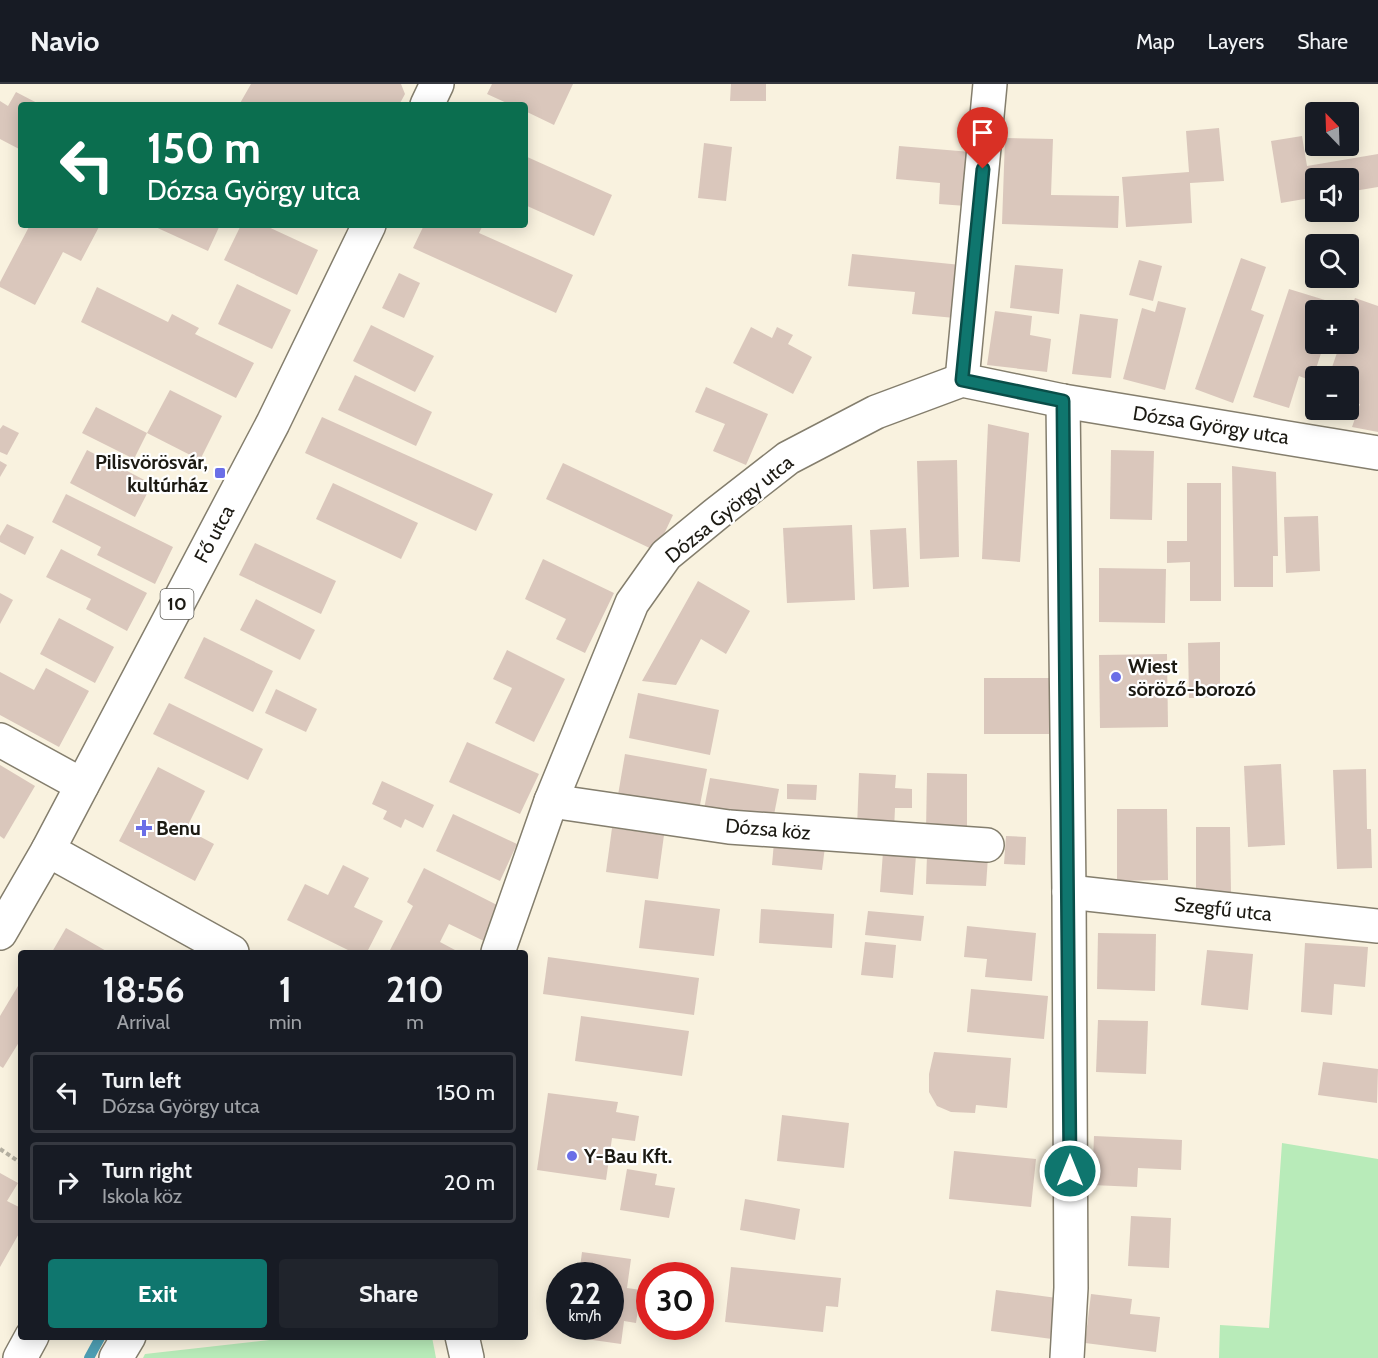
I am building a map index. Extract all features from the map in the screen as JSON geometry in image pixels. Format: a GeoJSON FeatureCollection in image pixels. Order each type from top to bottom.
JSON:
{"type":"FeatureCollection","features":[{"type":"Feature","properties":{"kind":"street"},"geometry":{"type":"LineString","coordinates":[[428,102],[437,84]]}},
{"type":"Feature","properties":{"kind":"street"},"geometry":{"type":"LineString","coordinates":[[962,380],[990,84]]}},
{"type":"Feature","properties":{"kind":"street","name":"Fő utca"},"geometry":{"type":"LineString","coordinates":[[0,933],[48,850],[273,423],[368,228]]}},
{"type":"Feature","properties":{"kind":"street","name":"Dózsa György utca"},"geometry":{"type":"LineString","coordinates":[[499,950],[551,801],[632,603],[666,555],[788,458],[876,412],[962,380],[1063,401],[1378,453]]}},
{"type":"Feature","properties":{"kind":"street"},"geometry":{"type":"LineString","coordinates":[[1063,401],[1071,1288],[1067,1358]]}},
{"type":"Feature","properties":{"kind":"street"},"geometry":{"type":"LineString","coordinates":[[0,740],[82,785]]}},
{"type":"Feature","properties":{"kind":"street","name":"Dózsa köz"},"geometry":{"type":"LineString","coordinates":[[551,801],[729,827],[987,845]]}},
{"type":"Feature","properties":{"kind":"street"},"geometry":{"type":"LineString","coordinates":[[48,850],[228,950]]}},
{"type":"Feature","properties":{"kind":"street","name":"Szegfű utca"},"geometry":{"type":"LineString","coordinates":[[1069,892],[1378,926]]}},
{"type":"Feature","properties":{"kind":"street"},"geometry":{"type":"LineString","coordinates":[[20,1358],[30,1340]]}},
{"type":"Feature","properties":{"kind":"street"},"geometry":{"type":"LineString","coordinates":[[116,1358],[127,1340]]}},
{"type":"Feature","properties":{"kind":"street"},"geometry":{"type":"LineString","coordinates":[[463,1340],[467,1358]]}},
{"type":"Feature","properties":{"kind":"path"},"geometry":{"type":"LineString","coordinates":[[0,1149],[18,1161]]}},
{"type":"Feature","properties":{"kind":"green space"},"geometry":{"type":"Polygon","coordinates":[[[1282,1143],[1378,1159],[1378,1358],[1219,1358],[1220,1325],[1269,1328],[1282,1143]]]}},
{"type":"Feature","properties":{"kind":"green space"},"geometry":{"type":"Polygon","coordinates":[[[269,1340],[433,1340],[436,1358],[143,1358],[145,1354],[269,1340]]]}},
{"type":"Feature","properties":{"kind":"building"},"geometry":{"type":"Polygon","coordinates":[[[251,84],[401,84],[405,94],[401,102],[241,102],[251,84]]]}},
{"type":"Feature","properties":{"kind":"building"},"geometry":{"type":"Polygon","coordinates":[[[492,84],[573,84],[554,125],[528,112],[528,102],[504,102],[487,94],[492,84]]]}},
{"type":"Feature","properties":{"kind":"building"},"geometry":{"type":"Polygon","coordinates":[[[731,84],[766,84],[766,101],[730,101],[731,84]]]}},
{"type":"Feature","properties":{"kind":"building"},"geometry":{"type":"Polygon","coordinates":[[[16,92],[35,102],[18,102],[18,148],[0,139],[0,101],[8,106],[16,92]]]}},
{"type":"Feature","properties":{"kind":"building"},"geometry":{"type":"Polygon","coordinates":[[[1219,128],[1224,181],[1190,183],[1192,223],[1126,227],[1122,177],[1189,172],[1186,131],[1219,128]]]}},
{"type":"Feature","properties":{"kind":"building"},"geometry":{"type":"Polygon","coordinates":[[[1302,136],[1307,166],[1378,154],[1378,187],[1359,190],[1359,168],[1305,168],[1305,199],[1281,203],[1271,141],[1302,136]]]}},
{"type":"Feature","properties":{"kind":"building"},"geometry":{"type":"Polygon","coordinates":[[[1005,138],[1053,139],[1051,195],[1119,196],[1118,228],[1002,224],[1005,138]]]}},
{"type":"Feature","properties":{"kind":"building"},"geometry":{"type":"Polygon","coordinates":[[[704,143],[732,147],[726,201],[698,198],[704,143]]]}},
{"type":"Feature","properties":{"kind":"building"},"geometry":{"type":"Polygon","coordinates":[[[899,146],[971,152],[966,206],[939,204],[940,183],[896,179],[899,146]]]}},
{"type":"Feature","properties":{"kind":"building"},"geometry":{"type":"Polygon","coordinates":[[[528,157],[612,195],[594,236],[528,206],[528,157]]]}},
{"type":"Feature","properties":{"kind":"building"},"geometry":{"type":"Polygon","coordinates":[[[28,228],[98,228],[81,261],[63,252],[35,305],[0,287],[0,282],[28,228]]]}},
{"type":"Feature","properties":{"kind":"building"},"geometry":{"type":"Polygon","coordinates":[[[158,228],[219,228],[208,251],[158,228]]]}},
{"type":"Feature","properties":{"kind":"building"},"geometry":{"type":"Polygon","coordinates":[[[240,228],[270,228],[318,250],[297,295],[224,260],[240,228]]]}},
{"type":"Feature","properties":{"kind":"building"},"geometry":{"type":"Polygon","coordinates":[[[423,228],[482,228],[479,233],[573,275],[556,313],[413,248],[423,228]]]}},
{"type":"Feature","properties":{"kind":"building"},"geometry":{"type":"Polygon","coordinates":[[[852,254],[961,265],[955,318],[912,314],[915,292],[848,286],[852,254]]]}},
{"type":"Feature","properties":{"kind":"building"},"geometry":{"type":"Polygon","coordinates":[[[1241,258],[1266,267],[1251,310],[1264,315],[1233,403],[1195,389],[1241,258]]]}},
{"type":"Feature","properties":{"kind":"building"},"geometry":{"type":"Polygon","coordinates":[[[1139,260],[1162,266],[1153,301],[1129,295],[1139,260]]]}},
{"type":"Feature","properties":{"kind":"building"},"geometry":{"type":"Polygon","coordinates":[[[1015,265],[1063,269],[1059,314],[1010,308],[1015,265]]]}},
{"type":"Feature","properties":{"kind":"building"},"geometry":{"type":"Polygon","coordinates":[[[399,273],[420,283],[404,318],[382,308],[399,273]]]}},
{"type":"Feature","properties":{"kind":"building"},"geometry":{"type":"Polygon","coordinates":[[[237,284],[291,310],[272,349],[218,324],[237,284]]]}},
{"type":"Feature","properties":{"kind":"building"},"geometry":{"type":"Polygon","coordinates":[[[97,287],[168,322],[172,314],[199,328],[195,334],[254,363],[236,398],[81,322],[97,287]]]}},
{"type":"Feature","properties":{"kind":"building"},"geometry":{"type":"Polygon","coordinates":[[[1289,289],[1325,300],[1305,300],[1305,354],[1321,354],[1317,366],[1305,366],[1305,378],[1299,376],[1289,408],[1253,397],[1289,289]]]}},
{"type":"Feature","properties":{"kind":"building"},"geometry":{"type":"Polygon","coordinates":[[[1355,298],[1378,306],[1378,432],[1352,427],[1354,420],[1359,420],[1359,366],[1332,366],[1337,354],[1359,354],[1359,300],[1354,300],[1355,298]]]}},
{"type":"Feature","properties":{"kind":"building"},"geometry":{"type":"Polygon","coordinates":[[[1158,301],[1186,308],[1165,390],[1123,379],[1142,308],[1155,312],[1158,301]]]}},
{"type":"Feature","properties":{"kind":"building"},"geometry":{"type":"Polygon","coordinates":[[[995,311],[1032,316],[1030,335],[1051,339],[1047,372],[987,365],[995,311]]]}},
{"type":"Feature","properties":{"kind":"building"},"geometry":{"type":"Polygon","coordinates":[[[1080,314],[1118,319],[1111,378],[1072,374],[1080,314]]]}},
{"type":"Feature","properties":{"kind":"building"},"geometry":{"type":"Polygon","coordinates":[[[371,325],[434,356],[415,392],[353,361],[371,325]]]}},
{"type":"Feature","properties":{"kind":"building"},"geometry":{"type":"Polygon","coordinates":[[[751,327],[772,338],[777,327],[793,335],[788,344],[812,357],[793,394],[733,363],[751,327]]]}},
{"type":"Feature","properties":{"kind":"building"},"geometry":{"type":"Polygon","coordinates":[[[355,375],[432,412],[416,446],[338,410],[355,375]]]}},
{"type":"Feature","properties":{"kind":"building"},"geometry":{"type":"Polygon","coordinates":[[[706,387],[768,414],[746,465],[713,451],[725,424],[695,412],[706,387]]]}},
{"type":"Feature","properties":{"kind":"building"},"geometry":{"type":"Polygon","coordinates":[[[170,390],[222,416],[200,460],[147,433],[170,390]]]}},
{"type":"Feature","properties":{"kind":"building"},"geometry":{"type":"Polygon","coordinates":[[[96,407],[147,433],[134,459],[82,433],[96,407]]]}},
{"type":"Feature","properties":{"kind":"building"},"geometry":{"type":"Polygon","coordinates":[[[322,417],[493,494],[476,531],[305,453],[322,417]]]}},
{"type":"Feature","properties":{"kind":"building"},"geometry":{"type":"Polygon","coordinates":[[[988,424],[1029,433],[1020,562],[982,559],[988,424]]]}},
{"type":"Feature","properties":{"kind":"building"},"geometry":{"type":"Polygon","coordinates":[[[3,425],[19,433],[7,455],[0,452],[0,429],[3,425]]]}},
{"type":"Feature","properties":{"kind":"building"},"geometry":{"type":"Polygon","coordinates":[[[87,450],[152,484],[135,517],[70,483],[87,450]]]}},
{"type":"Feature","properties":{"kind":"building"},"geometry":{"type":"Polygon","coordinates":[[[1111,450],[1154,451],[1152,520],[1110,519],[1111,450]]]}},
{"type":"Feature","properties":{"kind":"building"},"geometry":{"type":"Polygon","coordinates":[[[957,460],[959,557],[920,559],[917,461],[957,460]]]}},
{"type":"Feature","properties":{"kind":"building"},"geometry":{"type":"Polygon","coordinates":[[[0,461],[7,465],[0,477],[0,461]]]}},
{"type":"Feature","properties":{"kind":"building"},"geometry":{"type":"Polygon","coordinates":[[[563,463],[673,515],[656,551],[546,499],[563,463]]]}},
{"type":"Feature","properties":{"kind":"building"},"geometry":{"type":"Polygon","coordinates":[[[1232,466],[1276,472],[1278,556],[1273,556],[1273,587],[1234,587],[1232,466]]]}},
{"type":"Feature","properties":{"kind":"building"},"geometry":{"type":"Polygon","coordinates":[[[333,483],[418,523],[401,559],[316,519],[333,483]]]}},
{"type":"Feature","properties":{"kind":"building"},"geometry":{"type":"Polygon","coordinates":[[[1187,483],[1221,483],[1221,601],[1190,601],[1190,562],[1167,563],[1167,541],[1187,541],[1187,483]]]}},
{"type":"Feature","properties":{"kind":"building"},"geometry":{"type":"Polygon","coordinates":[[[66,494],[173,547],[155,584],[97,555],[101,547],[52,522],[66,494]]]}},
{"type":"Feature","properties":{"kind":"building"},"geometry":{"type":"Polygon","coordinates":[[[1318,516],[1320,571],[1286,573],[1284,517],[1318,516]]]}},
{"type":"Feature","properties":{"kind":"building"},"geometry":{"type":"Polygon","coordinates":[[[7,524],[34,537],[25,555],[0,542],[0,536],[7,524]]]}},
{"type":"Feature","properties":{"kind":"building"},"geometry":{"type":"Polygon","coordinates":[[[852,525],[855,600],[787,603],[783,528],[852,525]]]}},
{"type":"Feature","properties":{"kind":"building"},"geometry":{"type":"Polygon","coordinates":[[[906,528],[909,587],[873,589],[870,530],[906,528]]]}},
{"type":"Feature","properties":{"kind":"building"},"geometry":{"type":"Polygon","coordinates":[[[255,543],[336,581],[321,614],[239,575],[255,543]]]}},
{"type":"Feature","properties":{"kind":"building"},"geometry":{"type":"Polygon","coordinates":[[[61,549],[147,593],[127,631],[86,609],[91,599],[46,577],[61,549]]]}},
{"type":"Feature","properties":{"kind":"building"},"geometry":{"type":"Polygon","coordinates":[[[543,559],[614,593],[585,653],[556,639],[566,619],[525,599],[543,559]]]}},
{"type":"Feature","properties":{"kind":"building"},"geometry":{"type":"Polygon","coordinates":[[[1099,568],[1166,569],[1165,623],[1099,622],[1099,568]]]}},
{"type":"Feature","properties":{"kind":"building"},"geometry":{"type":"Polygon","coordinates":[[[698,581],[750,611],[726,654],[701,639],[676,685],[642,681],[698,581]]]}},
{"type":"Feature","properties":{"kind":"building"},"geometry":{"type":"Polygon","coordinates":[[[0,593],[13,600],[0,624],[0,593]]]}},
{"type":"Feature","properties":{"kind":"building"},"geometry":{"type":"Polygon","coordinates":[[[256,599],[315,630],[300,660],[240,630],[256,599]]]}},
{"type":"Feature","properties":{"kind":"building"},"geometry":{"type":"Polygon","coordinates":[[[59,618],[114,647],[95,683],[40,654],[59,618]]]}},
{"type":"Feature","properties":{"kind":"building"},"geometry":{"type":"Polygon","coordinates":[[[204,637],[273,671],[253,712],[184,678],[204,637]]]}},
{"type":"Feature","properties":{"kind":"building"},"geometry":{"type":"Polygon","coordinates":[[[1220,642],[1220,697],[1189,698],[1188,643],[1220,642]]]}},
{"type":"Feature","properties":{"kind":"building"},"geometry":{"type":"Polygon","coordinates":[[[507,650],[565,679],[534,742],[495,723],[512,688],[493,679],[507,650]]]}},
{"type":"Feature","properties":{"kind":"building"},"geometry":{"type":"Polygon","coordinates":[[[1167,654],[1168,727],[1100,728],[1099,655],[1167,654]]]}},
{"type":"Feature","properties":{"kind":"building"},"geometry":{"type":"Polygon","coordinates":[[[46,668],[89,691],[59,747],[0,715],[0,672],[34,690],[46,668]]]}},
{"type":"Feature","properties":{"kind":"building"},"geometry":{"type":"Polygon","coordinates":[[[984,678],[1050,678],[1049,734],[984,734],[984,678]]]}},
{"type":"Feature","properties":{"kind":"building"},"geometry":{"type":"Polygon","coordinates":[[[276,689],[317,709],[306,732],[265,713],[276,689]]]}},
{"type":"Feature","properties":{"kind":"building"},"geometry":{"type":"Polygon","coordinates":[[[638,693],[719,710],[710,755],[629,738],[638,693]]]}},
{"type":"Feature","properties":{"kind":"building"},"geometry":{"type":"Polygon","coordinates":[[[169,703],[263,749],[248,780],[153,734],[169,703]]]}},
{"type":"Feature","properties":{"kind":"building"},"geometry":{"type":"Polygon","coordinates":[[[467,742],[539,774],[520,814],[449,782],[467,742]]]}},
{"type":"Feature","properties":{"kind":"building"},"geometry":{"type":"Polygon","coordinates":[[[625,754],[707,769],[698,815],[617,801],[625,754]]]}},
{"type":"Feature","properties":{"kind":"building"},"geometry":{"type":"Polygon","coordinates":[[[1281,764],[1285,845],[1248,847],[1244,766],[1281,764]]]}},
{"type":"Feature","properties":{"kind":"building"},"geometry":{"type":"Polygon","coordinates":[[[0,765],[35,786],[4,839],[0,836],[0,765]]]}},
{"type":"Feature","properties":{"kind":"building"},"geometry":{"type":"Polygon","coordinates":[[[158,767],[205,791],[186,829],[214,844],[195,881],[119,841],[158,767]]]}},
{"type":"Feature","properties":{"kind":"building"},"geometry":{"type":"Polygon","coordinates":[[[1366,769],[1367,829],[1371,829],[1372,868],[1337,869],[1333,770],[1366,769]]]}},
{"type":"Feature","properties":{"kind":"building"},"geometry":{"type":"Polygon","coordinates":[[[859,773],[896,775],[895,788],[912,789],[912,808],[895,808],[894,830],[857,829],[859,773]]]}},
{"type":"Feature","properties":{"kind":"building"},"geometry":{"type":"Polygon","coordinates":[[[927,773],[967,774],[967,832],[926,832],[927,773]]]}},
{"type":"Feature","properties":{"kind":"building"},"geometry":{"type":"Polygon","coordinates":[[[710,778],[779,789],[773,820],[704,809],[710,778]]]}},
{"type":"Feature","properties":{"kind":"building"},"geometry":{"type":"Polygon","coordinates":[[[382,781],[434,805],[423,828],[405,819],[401,828],[383,819],[387,811],[372,804],[382,781]]]}},
{"type":"Feature","properties":{"kind":"building"},"geometry":{"type":"Polygon","coordinates":[[[787,784],[817,785],[816,800],[787,799],[787,784]]]}},
{"type":"Feature","properties":{"kind":"building"},"geometry":{"type":"Polygon","coordinates":[[[1117,809],[1167,809],[1168,880],[1117,881],[1117,809]]]}},
{"type":"Feature","properties":{"kind":"building"},"geometry":{"type":"Polygon","coordinates":[[[453,814],[517,844],[500,881],[436,851],[453,814]]]}},
{"type":"Feature","properties":{"kind":"building"},"geometry":{"type":"Polygon","coordinates":[[[1196,827],[1230,827],[1231,893],[1196,893],[1196,827]]]}},
{"type":"Feature","properties":{"kind":"building"},"geometry":{"type":"Polygon","coordinates":[[[612,828],[664,835],[658,879],[606,872],[612,828]]]}},
{"type":"Feature","properties":{"kind":"building"},"geometry":{"type":"Polygon","coordinates":[[[1006,836],[1026,837],[1025,865],[1004,864],[1006,836]]]}},
{"type":"Feature","properties":{"kind":"building"},"geometry":{"type":"Polygon","coordinates":[[[774,842],[825,847],[822,870],[772,865],[774,842]]]}},
{"type":"Feature","properties":{"kind":"building"},"geometry":{"type":"Polygon","coordinates":[[[883,852],[916,855],[913,895],[880,892],[883,852]]]}},
{"type":"Feature","properties":{"kind":"building"},"geometry":{"type":"Polygon","coordinates":[[[927,855],[988,857],[986,886],[926,884],[927,855]]]}},
{"type":"Feature","properties":{"kind":"building"},"geometry":{"type":"Polygon","coordinates":[[[343,865],[369,878],[354,907],[383,921],[368,950],[348,950],[287,920],[305,884],[328,895],[343,865]]]}},
{"type":"Feature","properties":{"kind":"building"},"geometry":{"type":"Polygon","coordinates":[[[424,868],[501,907],[484,941],[449,924],[440,942],[455,950],[390,950],[413,906],[407,902],[424,868]]]}},
{"type":"Feature","properties":{"kind":"building"},"geometry":{"type":"Polygon","coordinates":[[[645,900],[720,909],[714,956],[639,948],[645,900]]]}},
{"type":"Feature","properties":{"kind":"building"},"geometry":{"type":"Polygon","coordinates":[[[761,909],[834,914],[832,948],[759,943],[761,909]]]}},
{"type":"Feature","properties":{"kind":"building"},"geometry":{"type":"Polygon","coordinates":[[[868,911],[924,916],[921,941],[865,935],[868,911]]]}},
{"type":"Feature","properties":{"kind":"building"},"geometry":{"type":"Polygon","coordinates":[[[967,926],[1036,933],[1032,981],[985,977],[987,959],[964,957],[967,926]]]}},
{"type":"Feature","properties":{"kind":"building"},"geometry":{"type":"Polygon","coordinates":[[[66,928],[104,950],[53,950],[66,928]]]}},
{"type":"Feature","properties":{"kind":"building"},"geometry":{"type":"Polygon","coordinates":[[[1098,933],[1156,934],[1155,991],[1097,989],[1098,933]]]}},
{"type":"Feature","properties":{"kind":"building"},"geometry":{"type":"Polygon","coordinates":[[[865,942],[896,945],[893,978],[861,975],[865,942]]]}},
{"type":"Feature","properties":{"kind":"building"},"geometry":{"type":"Polygon","coordinates":[[[1305,943],[1368,947],[1365,987],[1334,984],[1332,1015],[1301,1012],[1305,943]]]}},
{"type":"Feature","properties":{"kind":"building"},"geometry":{"type":"Polygon","coordinates":[[[1207,950],[1253,954],[1248,1010],[1201,1005],[1207,950]]]}},
{"type":"Feature","properties":{"kind":"building"},"geometry":{"type":"Polygon","coordinates":[[[548,957],[699,978],[694,1015],[543,994],[548,957]]]}},
{"type":"Feature","properties":{"kind":"building"},"geometry":{"type":"Polygon","coordinates":[[[18,986],[18,1044],[3,1068],[0,1066],[0,1016],[18,986]]]}},
{"type":"Feature","properties":{"kind":"building"},"geometry":{"type":"Polygon","coordinates":[[[971,989],[1048,996],[1044,1039],[967,1032],[971,989]]]}},
{"type":"Feature","properties":{"kind":"building"},"geometry":{"type":"Polygon","coordinates":[[[581,1016],[689,1031],[682,1076],[575,1061],[581,1016]]]}},
{"type":"Feature","properties":{"kind":"building"},"geometry":{"type":"Polygon","coordinates":[[[1098,1020],[1148,1021],[1146,1074],[1096,1072],[1098,1020]]]}},
{"type":"Feature","properties":{"kind":"building"},"geometry":{"type":"Polygon","coordinates":[[[934,1052],[1011,1058],[1007,1108],[976,1105],[975,1113],[951,1112],[937,1106],[929,1092],[929,1074],[934,1052]]]}},
{"type":"Feature","properties":{"kind":"building"},"geometry":{"type":"Polygon","coordinates":[[[1323,1062],[1378,1069],[1377,1103],[1318,1095],[1323,1062]]]}},
{"type":"Feature","properties":{"kind":"building"},"geometry":{"type":"Polygon","coordinates":[[[548,1093],[618,1102],[616,1112],[639,1116],[635,1141],[612,1138],[606,1180],[537,1170],[548,1093]]]}},
{"type":"Feature","properties":{"kind":"building"},"geometry":{"type":"Polygon","coordinates":[[[782,1115],[849,1123],[844,1168],[777,1161],[782,1115]]]}},
{"type":"Feature","properties":{"kind":"building"},"geometry":{"type":"Polygon","coordinates":[[[1094,1136],[1182,1140],[1181,1170],[1138,1168],[1137,1187],[1092,1185],[1094,1136]]]}},
{"type":"Feature","properties":{"kind":"building"},"geometry":{"type":"Polygon","coordinates":[[[954,1151],[1036,1159],[1031,1207],[949,1199],[954,1151]]]}},
{"type":"Feature","properties":{"kind":"building"},"geometry":{"type":"Polygon","coordinates":[[[627,1169],[657,1174],[655,1185],[675,1188],[669,1218],[620,1210],[627,1169]]]}},
{"type":"Feature","properties":{"kind":"building"},"geometry":{"type":"Polygon","coordinates":[[[0,1173],[18,1183],[7,1201],[18,1206],[18,1235],[0,1267],[0,1173]]]}},
{"type":"Feature","properties":{"kind":"building"},"geometry":{"type":"Polygon","coordinates":[[[745,1199],[800,1209],[795,1240],[740,1230],[745,1199]]]}},
{"type":"Feature","properties":{"kind":"building"},"geometry":{"type":"Polygon","coordinates":[[[1131,1216],[1171,1218],[1169,1268],[1128,1266],[1131,1216]]]}},
{"type":"Feature","properties":{"kind":"building"},"geometry":{"type":"Polygon","coordinates":[[[582,1252],[631,1259],[627,1288],[636,1289],[636,1323],[624,1321],[624,1262],[581,1262],[582,1252]]]}},
{"type":"Feature","properties":{"kind":"building"},"geometry":{"type":"Polygon","coordinates":[[[731,1267],[841,1278],[838,1307],[826,1306],[823,1332],[725,1322],[731,1267]]]}},
{"type":"Feature","properties":{"kind":"building"},"geometry":{"type":"Polygon","coordinates":[[[996,1290],[1057,1298],[1052,1339],[991,1331],[996,1290]]]}},
{"type":"Feature","properties":{"kind":"building"},"geometry":{"type":"Polygon","coordinates":[[[1091,1294],[1132,1299],[1130,1314],[1160,1317],[1156,1352],[1085,1343],[1091,1294]]]}},
{"type":"Feature","properties":{"kind":"building"},"geometry":{"type":"Polygon","coordinates":[[[593,1340],[622,1340],[621,1344],[593,1340]]]}},
{"type":"Feature","properties":{"kind":"waterway"},"geometry":{"type":"LineString","coordinates":[[89,1358],[99,1340]]}},
{"type":"Feature","properties":{"kind":"place","name":"Pilisvörösvár, kultúrház"},"geometry":{"type":"Point","coordinates":[220,473]}},
{"type":"Feature","properties":{"kind":"place","name":"Wiest söröző-borozó"},"geometry":{"type":"Point","coordinates":[1116,677]}},
{"type":"Feature","properties":{"kind":"place","name":"Benu"},"geometry":{"type":"Point","coordinates":[144,828]}},
{"type":"Feature","properties":{"kind":"place","name":"Y-Bau Kft."},"geometry":{"type":"Point","coordinates":[572,1156]}},
{"type":"Feature","properties":{"kind":"route"},"geometry":{"type":"LineString","coordinates":[[983,169],[962,380],[1063,401],[1070,1171]]}}]}
